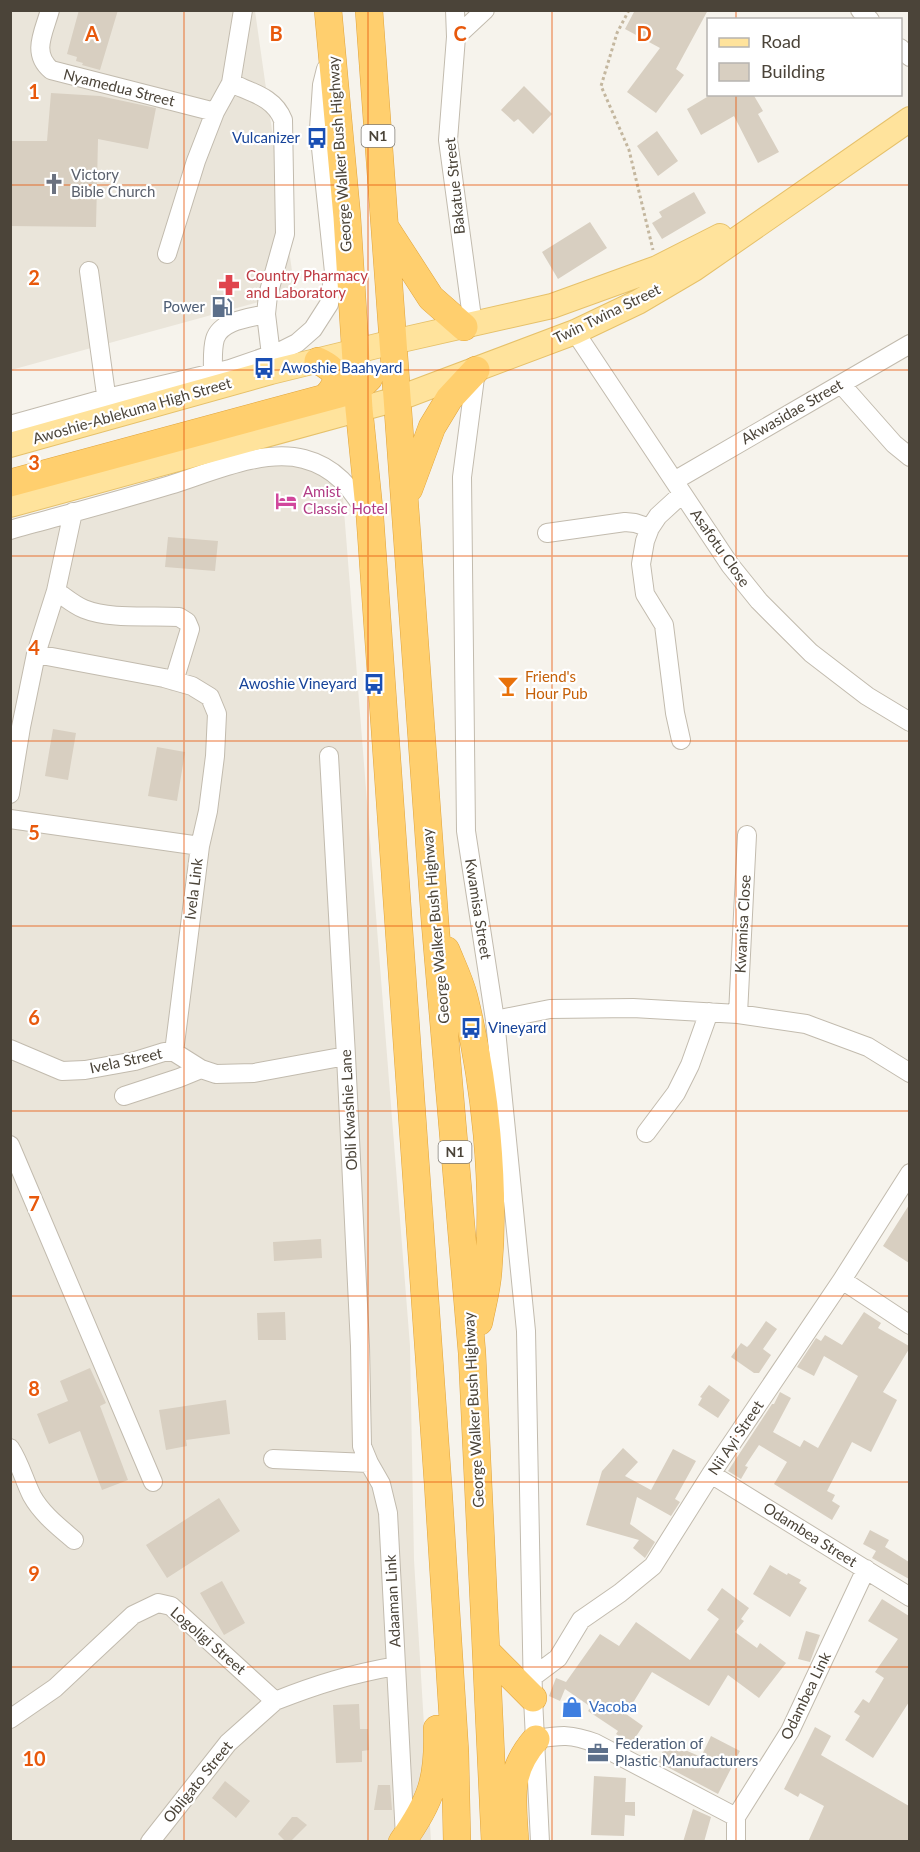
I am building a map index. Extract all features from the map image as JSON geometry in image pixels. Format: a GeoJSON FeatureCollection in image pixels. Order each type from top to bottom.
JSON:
{"type":"FeatureCollection","features":[{"type":"Feature","properties":{"kind":"highway","name":"George Walker Bush Highway"},"geometry":{"type":"LineString","coordinates":[[328,10],[346,217],[358,399],[370,518],[438,1484],[455,1752],[457,1842]]}},
{"type":"Feature","properties":{"kind":"highway","name":"George Walker Bush Highway"},"geometry":{"type":"LineString","coordinates":[[369,10],[435,922],[472,1353],[495,1842]]}},
{"type":"Feature","properties":{"kind":"highway"},"geometry":{"type":"LineString","coordinates":[[384,225],[431,298],[468,326]]}},
{"type":"Feature","properties":{"kind":"highway"},"geometry":{"type":"LineString","coordinates":[[10,483],[326,398],[358,399],[393,342]]}},
{"type":"Feature","properties":{"kind":"highway"},"geometry":{"type":"LineString","coordinates":[[318,361],[330,367],[336,375],[336,384],[326,398]]}},
{"type":"Feature","properties":{"kind":"highway"},"geometry":{"type":"LineString","coordinates":[[405,502],[432,426],[449,399],[476,370]]}},
{"type":"Feature","properties":{"kind":"highway"},"geometry":{"type":"LineString","coordinates":[[403,1840],[420,1816],[434,1784],[438,1753],[429,1538],[438,1484]]}},
{"type":"Feature","properties":{"kind":"highway"},"geometry":{"type":"LineString","coordinates":[[487,1652],[533,1687]]}},
{"type":"Feature","properties":{"kind":"highway"},"geometry":{"type":"LineString","coordinates":[[515,1842],[513,1781],[520,1760],[536,1739]]}},
{"type":"Feature","properties":{"kind":"main road","name":"Twin Twina Street"},"geometry":{"type":"LineString","coordinates":[[358,399],[397,399],[575,332],[638,302],[694,269],[909,119]]}},
{"type":"Feature","properties":{"kind":"main road","name":"Twin Twina Street"},"geometry":{"type":"LineString","coordinates":[[393,342],[552,306],[657,267],[799,195]]}},
{"type":"Feature","properties":{"kind":"main road","name":"Awoshie-Ablekuma High Street"},"geometry":{"type":"LineString","coordinates":[[10,445],[108,407],[271,372],[393,342]]}},
{"type":"Feature","properties":{"kind":"main road"},"geometry":{"type":"LineString","coordinates":[[10,505],[358,399]]}},
{"type":"Feature","properties":{"kind":"street","name":"Nyamedua Street"},"geometry":{"type":"LineString","coordinates":[[50,10],[39,50],[43,63],[51,70],[215,112]]}},
{"type":"Feature","properties":{"kind":"street"},"geometry":{"type":"LineString","coordinates":[[167,254],[196,161],[215,112],[231,83],[243,10]]}},
{"type":"Feature","properties":{"kind":"street","name":"Bakatue Street"},"geometry":{"type":"LineString","coordinates":[[455,10],[456,38],[448,140],[468,326]]}},
{"type":"Feature","properties":{"kind":"street"},"geometry":{"type":"LineString","coordinates":[[456,38],[485,10]]}},
{"type":"Feature","properties":{"kind":"street","name":"George Walker Bush Highway"},"geometry":{"type":"LineString","coordinates":[[332,40],[322,85],[320,129],[334,272]]}},
{"type":"Feature","properties":{"kind":"street"},"geometry":{"type":"LineString","coordinates":[[231,83],[271,101],[279,109],[283,120],[285,234],[268,295],[266,314],[270,355]]}},
{"type":"Feature","properties":{"kind":"street"},"geometry":{"type":"LineString","coordinates":[[89,271],[108,407]]}},
{"type":"Feature","properties":{"kind":"street","name":"Awoshie-Ablekuma High Street"},"geometry":{"type":"LineString","coordinates":[[10,425],[108,407],[270,355],[297,343],[313,329],[329,304],[334,272]]}},
{"type":"Feature","properties":{"kind":"street"},"geometry":{"type":"LineString","coordinates":[[213,373],[215,338],[221,330],[227,325],[266,314]]}},
{"type":"Feature","properties":{"kind":"street","name":"Asafotu Close"},"geometry":{"type":"LineString","coordinates":[[575,332],[730,565],[759,601],[811,653],[867,696],[909,722]]}},
{"type":"Feature","properties":{"kind":"street","name":"Akwasidae Street"},"geometry":{"type":"LineString","coordinates":[[650,528],[678,487],[909,344]]}},
{"type":"Feature","properties":{"kind":"street","name":"Kwamisa Street"},"geometry":{"type":"LineString","coordinates":[[476,370],[462,477],[466,831],[495,1020],[526,1331],[533,1687],[540,1842]]}},
{"type":"Feature","properties":{"kind":"street"},"geometry":{"type":"LineString","coordinates":[[841,384],[894,444],[909,457]]}},
{"type":"Feature","properties":{"kind":"street"},"geometry":{"type":"LineString","coordinates":[[10,530],[218,469],[278,455],[302,458],[325,466],[344,481],[370,518]]}},
{"type":"Feature","properties":{"kind":"street"},"geometry":{"type":"LineString","coordinates":[[10,794],[36,654],[56,591],[73,512]]}},
{"type":"Feature","properties":{"kind":"street"},"geometry":{"type":"LineString","coordinates":[[547,533],[625,522],[650,528],[641,564],[642,583],[645,594],[664,625],[675,712],[681,740]]}},
{"type":"Feature","properties":{"kind":"street"},"geometry":{"type":"LineString","coordinates":[[56,591],[83,609],[93,612],[108,615],[179,617],[187,622],[190,629],[174,681]]}},
{"type":"Feature","properties":{"kind":"street"},"geometry":{"type":"LineString","coordinates":[[36,654],[174,681],[192,686],[210,697],[217,714],[215,756],[210,800],[200,846]]}},
{"type":"Feature","properties":{"kind":"street","name":"Obli Kwashie Lane"},"geometry":{"type":"LineString","coordinates":[[329,756],[346,1056],[363,1446],[369,1463]]}},
{"type":"Feature","properties":{"kind":"street","name":"Ivela Link"},"geometry":{"type":"LineString","coordinates":[[10,819],[200,846],[174,1052]]}},
{"type":"Feature","properties":{"kind":"street","name":"Kwamisa Close"},"geometry":{"type":"LineString","coordinates":[[738,1014],[747,835]]}},
{"type":"Feature","properties":{"kind":"street"},"geometry":{"type":"LineString","coordinates":[[495,1020],[550,1009],[633,1008],[738,1014],[806,1024],[868,1047],[909,1073]]}},
{"type":"Feature","properties":{"kind":"street"},"geometry":{"type":"LineString","coordinates":[[646,1133],[676,1093],[690,1065],[709,1012]]}},
{"type":"Feature","properties":{"kind":"street","name":"Ivela Street"},"geometry":{"type":"LineString","coordinates":[[10,1049],[62,1071],[85,1070],[135,1061],[164,1052],[174,1052],[216,1074],[254,1073],[346,1056]]}},
{"type":"Feature","properties":{"kind":"street"},"geometry":{"type":"LineString","coordinates":[[124,1096],[179,1078],[201,1068]]}},
{"type":"Feature","properties":{"kind":"street"},"geometry":{"type":"LineString","coordinates":[[10,1145],[153,1482]]}},
{"type":"Feature","properties":{"kind":"street","name":"Nii Ayi Street"},"geometry":{"type":"LineString","coordinates":[[533,1687],[558,1658],[581,1620],[620,1593],[653,1566],[711,1474],[842,1280],[909,1173]]}},
{"type":"Feature","properties":{"kind":"street"},"geometry":{"type":"LineString","coordinates":[[842,1280],[909,1325]]}},
{"type":"Feature","properties":{"kind":"street"},"geometry":{"type":"LineString","coordinates":[[10,1448],[41,1509],[74,1540]]}},
{"type":"Feature","properties":{"kind":"street"},"geometry":{"type":"LineString","coordinates":[[273,1459],[369,1463]]}},
{"type":"Feature","properties":{"kind":"street","name":"Adaaman Link"},"geometry":{"type":"LineString","coordinates":[[369,1463],[381,1484],[388,1513],[403,1840]]}},
{"type":"Feature","properties":{"kind":"street","name":"Odambea Street"},"geometry":{"type":"LineString","coordinates":[[711,1474],[909,1597]]}},
{"type":"Feature","properties":{"kind":"street","name":"Odambea Link"},"geometry":{"type":"LineString","coordinates":[[736,1817],[790,1731],[866,1569]]}},
{"type":"Feature","properties":{"kind":"street","name":"Logoligi Street"},"geometry":{"type":"LineString","coordinates":[[10,1719],[55,1688],[133,1615],[158,1603],[171,1606],[275,1701]]}},
{"type":"Feature","properties":{"kind":"street"},"geometry":{"type":"LineString","coordinates":[[275,1701],[353,1674],[396,1666]]}},
{"type":"Feature","properties":{"kind":"street","name":"Obligato Street"},"geometry":{"type":"LineString","coordinates":[[150,1842],[228,1743],[275,1701]]}},
{"type":"Feature","properties":{"kind":"street"},"geometry":{"type":"LineString","coordinates":[[536,1739],[566,1735],[595,1743],[736,1817],[736,1842]]}},
{"type":"Feature","properties":{"kind":"path"},"geometry":{"type":"LineString","coordinates":[[629,10],[616,33],[601,86],[629,150],[657,267]]}},
{"type":"Feature","properties":{"kind":"shaded area"},"geometry":{"type":"Polygon","coordinates":[[[11,11],[255,11],[295,292],[11,370],[11,11]]]}},
{"type":"Feature","properties":{"kind":"shaded area"},"geometry":{"type":"Polygon","coordinates":[[[296,458],[323,470],[343,498],[410,1346],[414,1560],[431,1841],[11,1842],[11,535],[167,489],[296,458]]]}},
{"type":"Feature","properties":{"kind":"building"},"geometry":{"type":"Polygon","coordinates":[[[79,10],[118,10],[100,70],[82,65],[83,63],[76,61],[77,57],[67,54],[79,10]]]}},
{"type":"Feature","properties":{"kind":"building"},"geometry":{"type":"Polygon","coordinates":[[[635,10],[708,10],[676,69],[684,75],[656,113],[627,92],[660,48],[625,29],[635,10]]]}},
{"type":"Feature","properties":{"kind":"building"},"geometry":{"type":"Polygon","coordinates":[[[524,86],[552,114],[533,134],[518,119],[514,122],[501,110],[524,86]]]}},
{"type":"Feature","properties":{"kind":"building","name":"Victory Bible Church"},"geometry":{"type":"Polygon","coordinates":[[[51,93],[100,96],[156,108],[148,149],[98,139],[96,227],[10,226],[10,141],[47,141],[51,93]]]}},
{"type":"Feature","properties":{"kind":"building"},"geometry":{"type":"Polygon","coordinates":[[[709,96],[754,96],[763,111],[758,114],[779,152],[758,163],[734,116],[701,135],[687,109],[709,96]]]}},
{"type":"Feature","properties":{"kind":"building"},"geometry":{"type":"Polygon","coordinates":[[[657,131],[678,161],[658,176],[637,146],[657,131]]]}},
{"type":"Feature","properties":{"kind":"building"},"geometry":{"type":"Polygon","coordinates":[[[694,192],[706,213],[662,239],[652,223],[662,217],[659,212],[694,192]]]}},
{"type":"Feature","properties":{"kind":"building"},"geometry":{"type":"Polygon","coordinates":[[[590,222],[607,248],[558,279],[542,252],[590,222]]]}},
{"type":"Feature","properties":{"kind":"building"},"geometry":{"type":"Polygon","coordinates":[[[168,537],[218,541],[215,571],[165,567],[168,537]]]}},
{"type":"Feature","properties":{"kind":"building"},"geometry":{"type":"Polygon","coordinates":[[[53,729],[76,733],[68,780],[45,776],[53,729]]]}},
{"type":"Feature","properties":{"kind":"building"},"geometry":{"type":"Polygon","coordinates":[[[157,747],[185,752],[177,801],[148,796],[157,747]]]}},
{"type":"Feature","properties":{"kind":"building"},"geometry":{"type":"Polygon","coordinates":[[[909,1205],[909,1263],[883,1246],[909,1205]]]}},
{"type":"Feature","properties":{"kind":"building"},"geometry":{"type":"Polygon","coordinates":[[[321,1239],[322,1258],[274,1261],[273,1242],[321,1239]]]}},
{"type":"Feature","properties":{"kind":"building"},"geometry":{"type":"Polygon","coordinates":[[[285,1312],[286,1340],[258,1340],[257,1313],[285,1312]]]}},
{"type":"Feature","properties":{"kind":"building"},"geometry":{"type":"Polygon","coordinates":[[[864,1312],[881,1323],[878,1328],[909,1346],[909,1349],[883,1392],[897,1400],[871,1452],[852,1442],[827,1491],[835,1495],[832,1501],[840,1506],[832,1520],[774,1484],[787,1462],[759,1445],[745,1466],[748,1467],[741,1479],[728,1471],[780,1392],[791,1398],[773,1432],[800,1447],[804,1440],[818,1448],[858,1376],[824,1356],[814,1376],[797,1367],[816,1338],[821,1341],[825,1335],[842,1345],[864,1312]]]}},
{"type":"Feature","properties":{"kind":"building"},"geometry":{"type":"Polygon","coordinates":[[[766,1321],[777,1329],[763,1349],[771,1355],[759,1373],[754,1373],[731,1357],[741,1343],[747,1347],[750,1344],[766,1321]]]}},
{"type":"Feature","properties":{"kind":"building"},"geometry":{"type":"Polygon","coordinates":[[[90,1368],[106,1403],[100,1406],[128,1480],[102,1490],[80,1431],[49,1444],[37,1414],[68,1401],[60,1381],[90,1368]]]}},
{"type":"Feature","properties":{"kind":"building"},"geometry":{"type":"Polygon","coordinates":[[[709,1385],[730,1400],[718,1418],[698,1405],[702,1398],[700,1397],[709,1385]]]}},
{"type":"Feature","properties":{"kind":"building"},"geometry":{"type":"Polygon","coordinates":[[[226,1400],[230,1434],[186,1440],[187,1446],[166,1450],[159,1410],[226,1400]]]}},
{"type":"Feature","properties":{"kind":"building"},"geometry":{"type":"Polygon","coordinates":[[[623,1448],[638,1462],[625,1476],[651,1490],[673,1449],[696,1461],[675,1499],[680,1502],[671,1516],[637,1497],[630,1524],[655,1542],[645,1558],[633,1548],[639,1540],[586,1525],[602,1471],[623,1448]]]}},
{"type":"Feature","properties":{"kind":"building"},"geometry":{"type":"Polygon","coordinates":[[[219,1498],[240,1531],[167,1578],[146,1545],[219,1498]]]}},
{"type":"Feature","properties":{"kind":"building"},"geometry":{"type":"Polygon","coordinates":[[[870,1530],[889,1540],[885,1547],[909,1562],[909,1579],[872,1558],[876,1551],[863,1544],[870,1530]]]}},
{"type":"Feature","properties":{"kind":"building"},"geometry":{"type":"Polygon","coordinates":[[[770,1565],[801,1580],[799,1583],[807,1588],[790,1617],[753,1594],[770,1565]]]}},
{"type":"Feature","properties":{"kind":"building"},"geometry":{"type":"Polygon","coordinates":[[[222,1581],[245,1623],[224,1635],[200,1593],[222,1581]]]}},
{"type":"Feature","properties":{"kind":"building"},"geometry":{"type":"Polygon","coordinates":[[[722,1588],[749,1608],[741,1619],[744,1621],[735,1632],[757,1648],[760,1643],[786,1663],[759,1698],[728,1675],[709,1706],[652,1672],[626,1714],[643,1726],[631,1744],[616,1734],[618,1731],[588,1711],[591,1707],[565,1689],[560,1701],[549,1696],[556,1678],[566,1682],[600,1634],[619,1646],[636,1622],[690,1660],[719,1619],[707,1610],[722,1588]]]}},
{"type":"Feature","properties":{"kind":"building"},"geometry":{"type":"Polygon","coordinates":[[[882,1599],[909,1616],[909,1702],[873,1758],[845,1740],[860,1716],[854,1712],[863,1699],[869,1703],[884,1678],[875,1672],[898,1639],[868,1621],[882,1599]]]}},
{"type":"Feature","properties":{"kind":"building"},"geometry":{"type":"Polygon","coordinates":[[[806,1631],[820,1635],[810,1662],[798,1659],[806,1631]]]}},
{"type":"Feature","properties":{"kind":"building"},"geometry":{"type":"Polygon","coordinates":[[[359,1704],[360,1729],[368,1729],[369,1750],[362,1751],[362,1762],[336,1763],[333,1705],[359,1704]]]}},
{"type":"Feature","properties":{"kind":"building"},"geometry":{"type":"Polygon","coordinates":[[[815,1727],[831,1736],[821,1755],[909,1806],[909,1842],[808,1842],[824,1806],[800,1793],[798,1797],[784,1789],[815,1727]]]}},
{"type":"Feature","properties":{"kind":"building"},"geometry":{"type":"Polygon","coordinates":[[[711,1736],[740,1751],[718,1794],[658,1762],[667,1742],[701,1757],[711,1736]]]}},
{"type":"Feature","properties":{"kind":"building"},"geometry":{"type":"Polygon","coordinates":[[[594,1776],[626,1778],[625,1802],[635,1802],[635,1816],[625,1815],[624,1836],[591,1835],[594,1776]]]}},
{"type":"Feature","properties":{"kind":"building"},"geometry":{"type":"Polygon","coordinates":[[[225,1781],[250,1801],[236,1818],[212,1798],[225,1781]]]}},
{"type":"Feature","properties":{"kind":"building"},"geometry":{"type":"Polygon","coordinates":[[[378,1785],[390,1785],[392,1810],[374,1810],[378,1785]]]}},
{"type":"Feature","properties":{"kind":"building"},"geometry":{"type":"Polygon","coordinates":[[[693,1809],[711,1817],[704,1842],[683,1842],[693,1809]]]}},
{"type":"Feature","properties":{"kind":"building"},"geometry":{"type":"Polygon","coordinates":[[[292,1817],[297,1817],[307,1825],[290,1842],[286,1842],[278,1834],[292,1817]]]}},
{"type":"Feature","properties":{"kind":"place","name":"Vulcanizer"},"geometry":{"type":"Point","coordinates":[317,138]}},
{"type":"Feature","properties":{"kind":"place","name":"Victory Bible Church"},"geometry":{"type":"Point","coordinates":[54,184]}},
{"type":"Feature","properties":{"kind":"place","name":"Country Pharmacy and Laboratory"},"geometry":{"type":"Point","coordinates":[229,285]}},
{"type":"Feature","properties":{"kind":"place","name":"Power"},"geometry":{"type":"Point","coordinates":[222,307]}},
{"type":"Feature","properties":{"kind":"place","name":"Awoshie Baahyard"},"geometry":{"type":"Point","coordinates":[264,368]}},
{"type":"Feature","properties":{"kind":"place","name":"Amist Classic Hotel"},"geometry":{"type":"Point","coordinates":[286,501]}},
{"type":"Feature","properties":{"kind":"place","name":"Awoshie Vineyard"},"geometry":{"type":"Point","coordinates":[374,684]}},
{"type":"Feature","properties":{"kind":"place","name":"Friend's Hour Pub"},"geometry":{"type":"Point","coordinates":[508,686]}},
{"type":"Feature","properties":{"kind":"place","name":"Vineyard"},"geometry":{"type":"Point","coordinates":[471,1028]}},
{"type":"Feature","properties":{"kind":"place","name":"Vacoba"},"geometry":{"type":"Point","coordinates":[572,1707]}},
{"type":"Feature","properties":{"kind":"place","name":"Federation of Plastic Manufacturers"},"geometry":{"type":"Point","coordinates":[598,1753]}}]}
